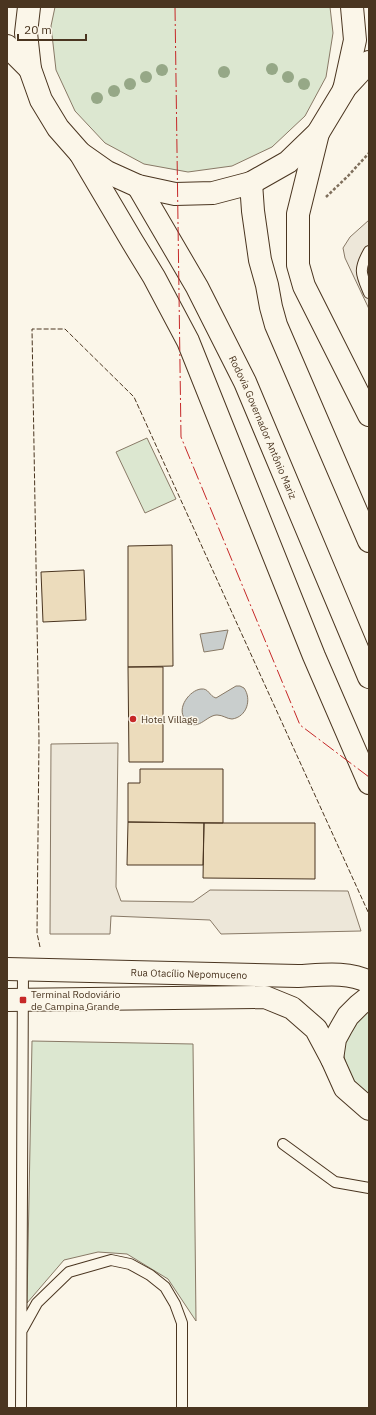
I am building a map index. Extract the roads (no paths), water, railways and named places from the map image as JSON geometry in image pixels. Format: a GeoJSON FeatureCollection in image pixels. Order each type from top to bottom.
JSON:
{"type":"FeatureCollection","features":[{"type":"Feature","properties":{"kind":"main road"},"geometry":{"type":"LineString","coordinates":[[28,7],[26,33],[30,69],[41,100],[58,128],[80,153],[154,277],[188,341],[314,656],[369,783]]}},
{"type":"Feature","properties":{"kind":"main road"},"geometry":{"type":"LineString","coordinates":[[344,90],[355,40],[352,7]]}},
{"type":"Feature","properties":{"kind":"main road"},"geometry":{"type":"LineString","coordinates":[[7,46],[30,69]]}},
{"type":"Feature","properties":{"kind":"main road"},"geometry":{"type":"LineString","coordinates":[[80,153],[107,172],[138,186],[175,194],[213,193],[251,183],[288,162],[318,133],[344,90],[369,62]]}},
{"type":"Feature","properties":{"kind":"main road"},"geometry":{"type":"LineString","coordinates":[[318,133],[298,214],[298,265],[304,286],[369,415]]}},
{"type":"Feature","properties":{"kind":"main road"},"geometry":{"type":"LineString","coordinates":[[251,183],[253,211],[260,260],[276,325],[369,541]]}},
{"type":"Feature","properties":{"kind":"main road","name":"Rodovia Governador Antônio Mariz"},"geometry":{"type":"LineString","coordinates":[[138,186],[196,287],[245,382],[369,677]]}},
{"type":"Feature","properties":{"kind":"main road","name":"Rua Otacílio Nepomuceno"},"geometry":{"type":"LineString","coordinates":[[15,969],[298,976],[328,974],[360,978],[369,982]]}},
{"type":"Feature","properties":{"kind":"main road"},"geometry":{"type":"LineString","coordinates":[[211,997],[212,974]]}},
{"type":"Feature","properties":{"kind":"main road"},"geometry":{"type":"LineString","coordinates":[[15,1000],[265,996],[292,1008],[316,1029],[345,1088],[369,1109]]}},
{"type":"Feature","properties":{"kind":"main road"},"geometry":{"type":"LineString","coordinates":[[332,1059],[335,1039],[348,1016],[369,997]]}},
{"type":"Feature","properties":{"kind":"lane"},"geometry":{"type":"LineString","coordinates":[[369,251],[361,264],[362,276],[369,293]]}},
{"type":"Feature","properties":{"kind":"lane"},"geometry":{"type":"LineString","coordinates":[[15,969],[21,1408]]}},
{"type":"Feature","properties":{"kind":"lane"},"geometry":{"type":"LineString","coordinates":[[284,1144],[335,1182],[369,1188]]}},
{"type":"Feature","properties":{"kind":"lane"},"geometry":{"type":"LineString","coordinates":[[21,1332],[37,1302],[69,1272],[111,1260],[130,1264],[150,1275],[164,1287],[175,1304],[182,1323],[182,1408]]}},
{"type":"Feature","properties":{"kind":"place","name":"Hotel Village"},"geometry":{"type":"Point","coordinates":[133,719]}},
{"type":"Feature","properties":{"kind":"place","name":"Terminal Rodoviário de Campina Grande"},"geometry":{"type":"Point","coordinates":[23,1000]}}]}
